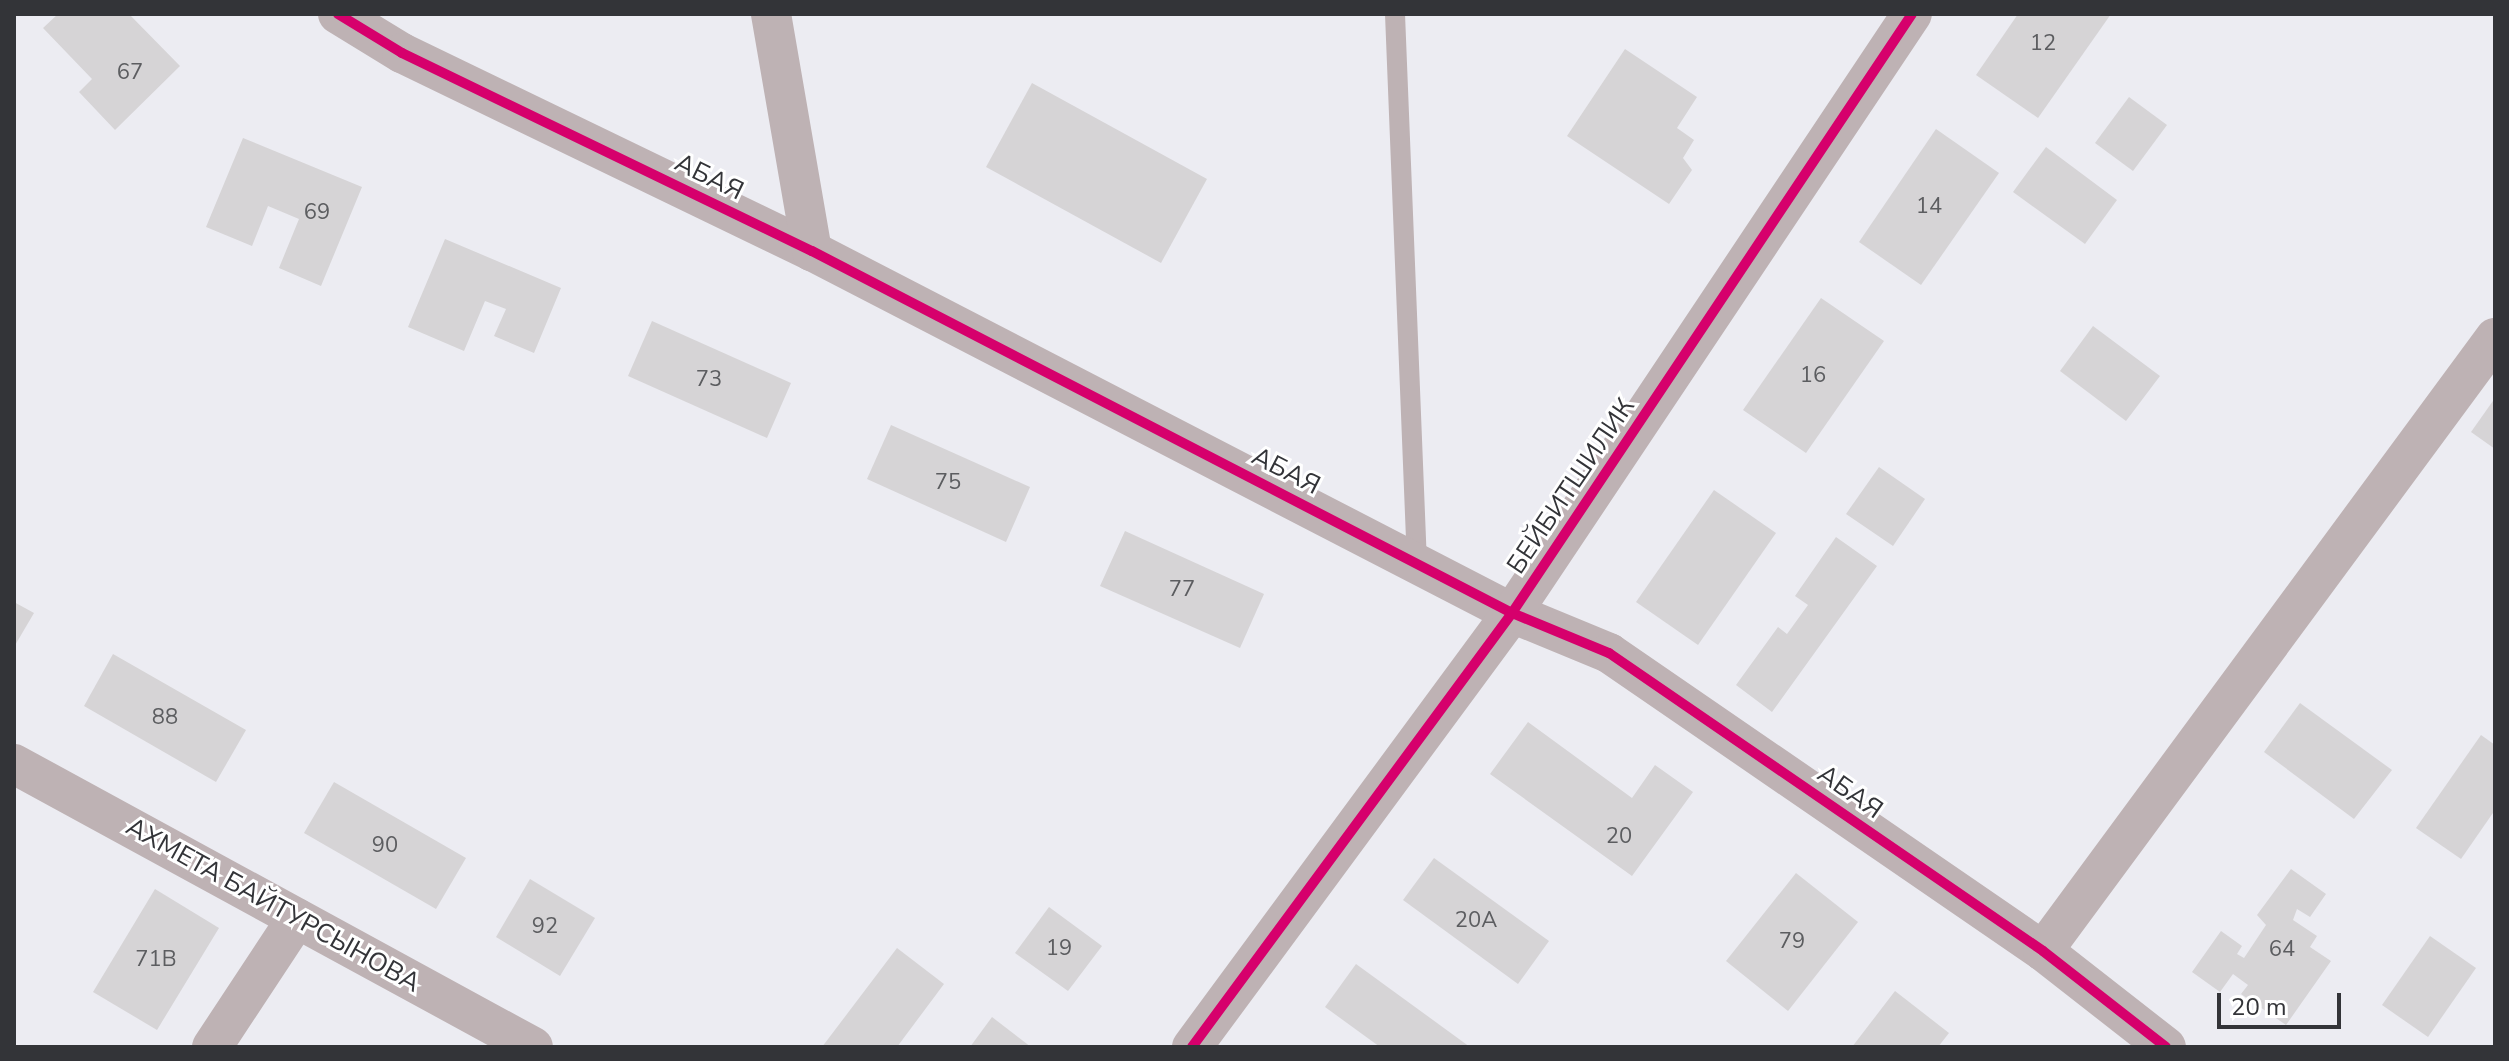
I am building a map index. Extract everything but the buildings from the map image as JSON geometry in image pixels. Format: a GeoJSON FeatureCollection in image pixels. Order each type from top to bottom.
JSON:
{"type":"FeatureCollection","features":[{"type":"Feature","properties":{"kind":"street","name":"АБАЯ"},"geometry":{"type":"LineString","coordinates":[[338,14],[402,53],[812,251],[1512,613],[1609,653],[2043,951],[2166,1047]]}},
{"type":"Feature","properties":{"kind":"street"},"geometry":{"type":"LineString","coordinates":[[771,14],[812,251]]}},
{"type":"Feature","properties":{"kind":"street","name":"БЕЙБИТШИЛИК"},"geometry":{"type":"LineString","coordinates":[[1192,1047],[1512,613],[1912,14]]}},
{"type":"Feature","properties":{"kind":"street"},"geometry":{"type":"LineString","coordinates":[[2043,951],[2495,338]]}},
{"type":"Feature","properties":{"kind":"street","name":"АХМЕТА БАЙТУРСЫНОВА"},"geometry":{"type":"LineString","coordinates":[[14,764],[533,1047]]}},
{"type":"Feature","properties":{"kind":"street"},"geometry":{"type":"LineString","coordinates":[[212,1047],[297,918]]}},
{"type":"Feature","properties":{"kind":"lane"},"geometry":{"type":"LineString","coordinates":[[1395,14],[1417,563]]}},
{"type":"Feature","properties":{"kind":"cycle path"},"geometry":{"type":"LineString","coordinates":[[338,14],[402,53],[812,251],[1512,613],[1609,653],[2043,951],[2166,1047]]}},
{"type":"Feature","properties":{"kind":"cycle path"},"geometry":{"type":"LineString","coordinates":[[1192,1047],[1512,613],[1912,14]]}}]}
